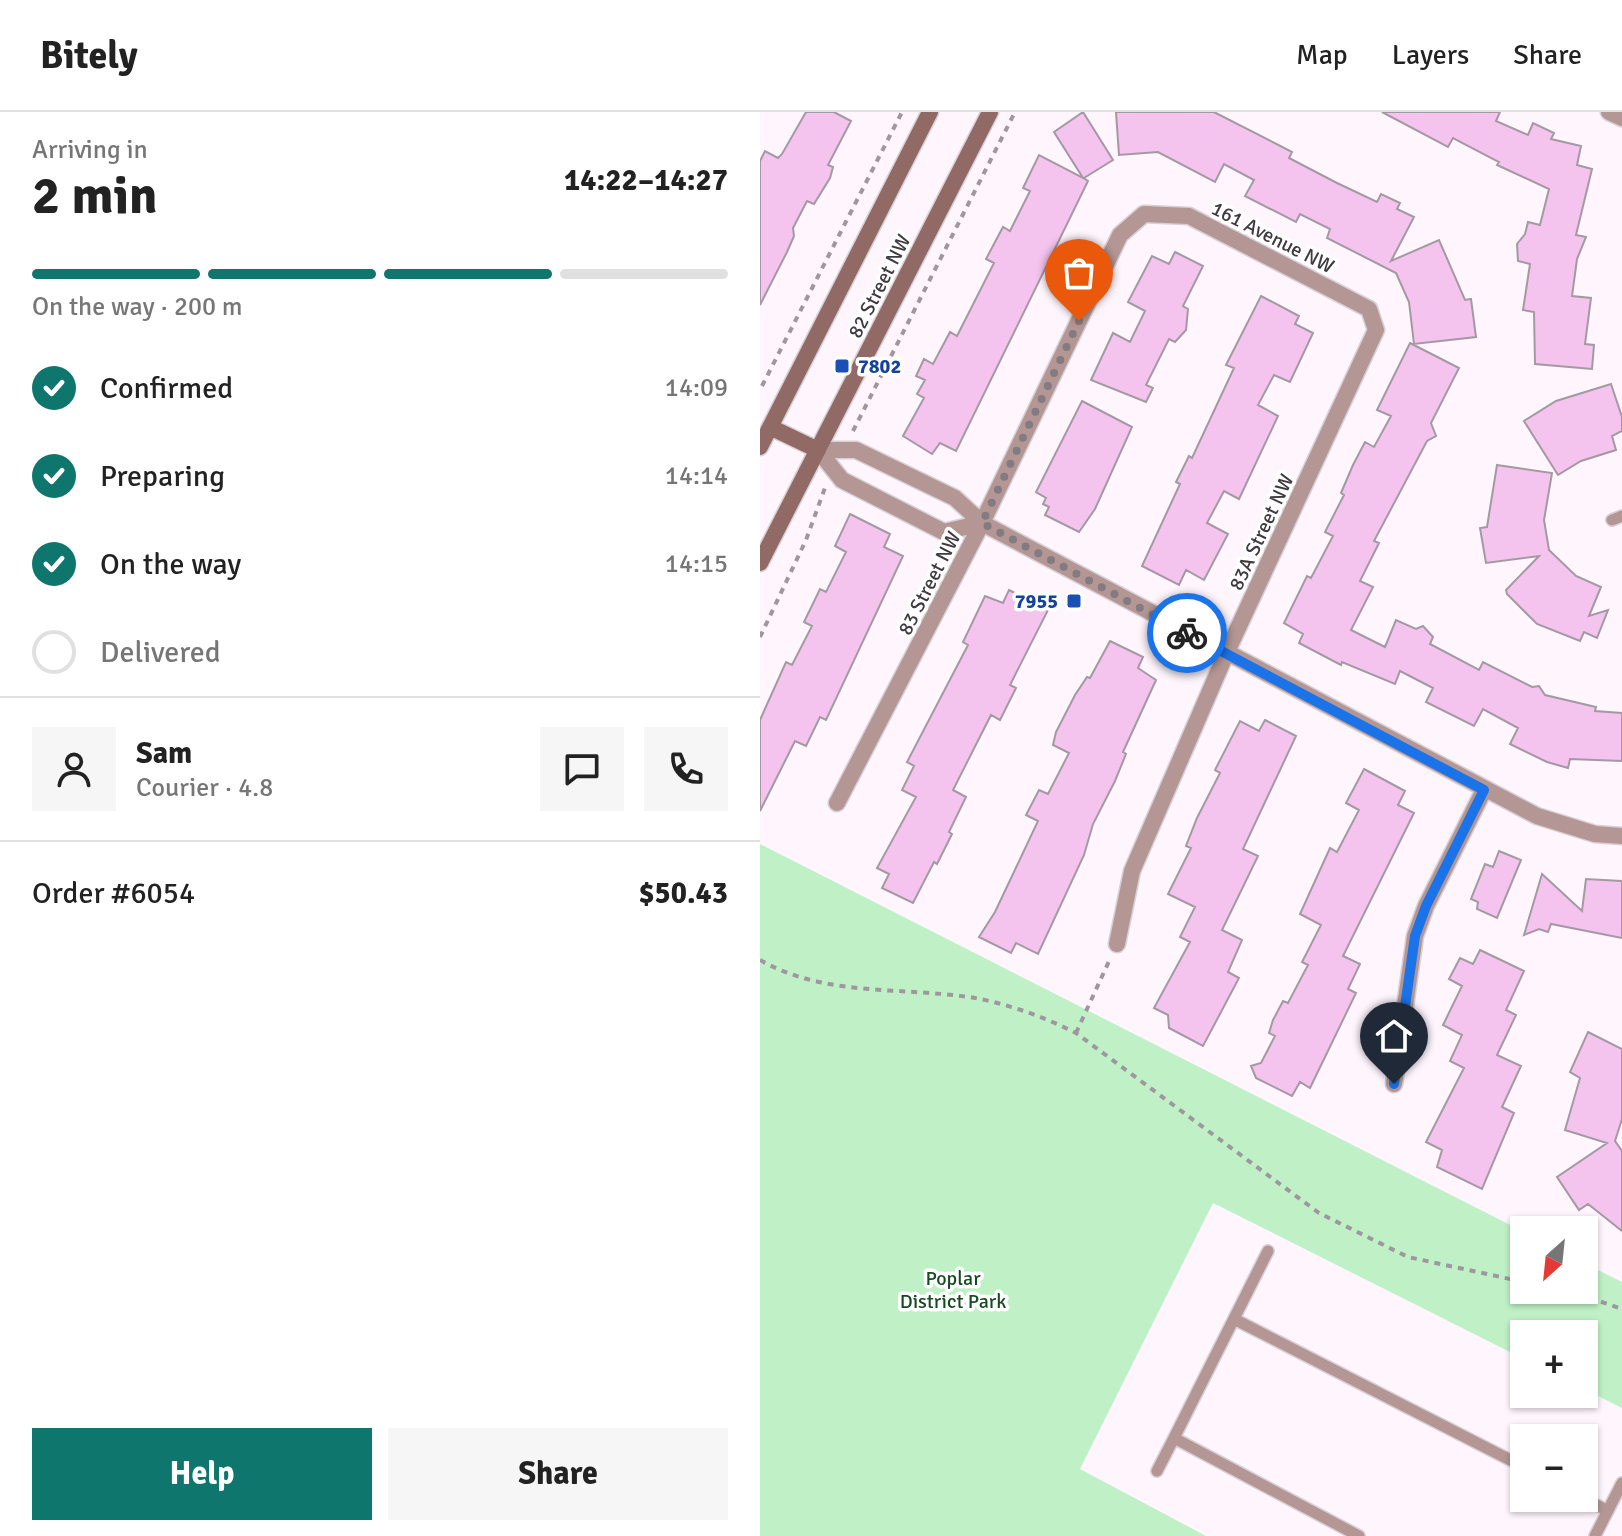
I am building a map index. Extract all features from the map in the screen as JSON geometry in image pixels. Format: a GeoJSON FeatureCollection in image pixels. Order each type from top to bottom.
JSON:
{"type":"FeatureCollection","features":[{"type":"Feature","properties":{"kind":"main road","name":"82 Street NW"},"geometry":{"type":"LineString","coordinates":[[760,447],[930,112]]}},
{"type":"Feature","properties":{"kind":"main road","name":"82 Street NW"},"geometry":{"type":"LineString","coordinates":[[760,563],[990,112]]}},
{"type":"Feature","properties":{"kind":"main road"},"geometry":{"type":"LineString","coordinates":[[770,427],[818,450]]}},
{"type":"Feature","properties":{"kind":"street"},"geometry":{"type":"LineString","coordinates":[[1609,112],[1622,118]]}},
{"type":"Feature","properties":{"kind":"street","name":"161 Avenue NW"},"geometry":{"type":"LineString","coordinates":[[1144,214],[1189,216],[1335,291]]}},
{"type":"Feature","properties":{"kind":"street","name":"83 Street NW"},"geometry":{"type":"LineString","coordinates":[[837,803],[982,523],[1120,235],[1144,214]]}},
{"type":"Feature","properties":{"kind":"street","name":"83A Street NW"},"geometry":{"type":"LineString","coordinates":[[1117,944],[1132,871],[1226,654],[1376,330],[1369,309],[1335,291]]}},
{"type":"Feature","properties":{"kind":"street"},"geometry":{"type":"LineString","coordinates":[[818,450],[856,450],[955,498],[982,523],[1484,790],[1568,827],[1622,836]]}},
{"type":"Feature","properties":{"kind":"street"},"geometry":{"type":"LineString","coordinates":[[818,450],[842,480],[944,532],[982,523]]}},
{"type":"Feature","properties":{"kind":"street"},"geometry":{"type":"LineString","coordinates":[[1394,1084],[1415,936],[1426,906],[1484,790]]}},
{"type":"Feature","properties":{"kind":"lane"},"geometry":{"type":"LineString","coordinates":[[1157,1471],[1268,1251]]}},
{"type":"Feature","properties":{"kind":"lane"},"geometry":{"type":"LineString","coordinates":[[1234,1319],[1510,1460]]}},
{"type":"Feature","properties":{"kind":"lane"},"geometry":{"type":"LineString","coordinates":[[1174,1438],[1359,1536]]}},
{"type":"Feature","properties":{"kind":"lane"},"geometry":{"type":"LineString","coordinates":[[1595,1536],[1622,1483]]}},
{"type":"Feature","properties":{"kind":"lane"},"geometry":{"type":"LineString","coordinates":[[1598,1506],[1608,1511]]}},
{"type":"Feature","properties":{"kind":"path"},"geometry":{"type":"LineString","coordinates":[[762,386],[902,112]]}},
{"type":"Feature","properties":{"kind":"path"},"geometry":{"type":"LineString","coordinates":[[843,450],[1015,112]]}},
{"type":"Feature","properties":{"kind":"path"},"geometry":{"type":"LineString","coordinates":[[760,637],[806,540],[833,469]]}},
{"type":"Feature","properties":{"kind":"path"},"geometry":{"type":"LineString","coordinates":[[1076,1033],[1117,944]]}},
{"type":"Feature","properties":{"kind":"path"},"geometry":{"type":"LineString","coordinates":[[760,960],[803,979],[836,986],[954,995],[1005,1004],[1076,1033],[1319,1213],[1408,1257],[1510,1279]]}},
{"type":"Feature","properties":{"kind":"path"},"geometry":{"type":"LineString","coordinates":[[1598,1301],[1622,1309]]}},
{"type":"Feature","properties":{"kind":"green space","name":"Poplar District Park"},"geometry":{"type":"Polygon","coordinates":[[[760,844],[1510,1225],[1510,1304],[1598,1304],[1598,1270],[1622,1282],[1622,1408],[1598,1396],[1598,1320],[1510,1320],[1510,1352],[1213,1203],[1080,1469],[1206,1536],[760,1536],[760,844]]]}},
{"type":"Feature","properties":{"kind":"building"},"geometry":{"type":"Polygon","coordinates":[[[806,112],[834,112],[851,121],[828,165],[833,167],[830,178],[814,204],[807,201],[793,228],[794,236],[787,252],[760,305],[760,161],[765,151],[778,158],[782,154],[806,112]]]}},
{"type":"Feature","properties":{"kind":"building"},"geometry":{"type":"Polygon","coordinates":[[[1083,112],[1113,160],[1084,178],[1088,181],[956,451],[940,443],[932,454],[903,436],[924,398],[917,394],[925,380],[916,376],[924,359],[933,364],[950,332],[957,336],[994,263],[986,259],[1003,227],[1010,231],[1030,191],[1023,188],[1039,155],[1083,178],[1054,132],[1083,112]]]}},
{"type":"Feature","properties":{"kind":"building"},"geometry":{"type":"Polygon","coordinates":[[[1116,112],[1214,112],[1292,152],[1289,158],[1337,183],[1377,202],[1381,194],[1400,203],[1397,209],[1414,217],[1391,261],[1439,240],[1465,300],[1471,299],[1476,337],[1414,344],[1409,302],[1396,273],[1327,238],[1330,229],[1300,214],[1296,222],[1245,196],[1254,180],[1224,164],[1215,182],[1158,152],[1119,155],[1116,112]]]}},
{"type":"Feature","properties":{"kind":"building"},"geometry":{"type":"Polygon","coordinates":[[[1382,112],[1500,112],[1496,121],[1528,135],[1533,123],[1554,133],[1551,139],[1581,146],[1577,165],[1592,169],[1576,235],[1586,237],[1577,259],[1572,296],[1591,298],[1585,344],[1594,345],[1592,369],[1535,364],[1534,312],[1523,310],[1530,264],[1518,261],[1517,244],[1525,234],[1528,222],[1540,225],[1549,189],[1497,165],[1499,162],[1453,138],[1448,147],[1382,112]]]}},
{"type":"Feature","properties":{"kind":"building"},"geometry":{"type":"Polygon","coordinates":[[[1175,252],[1203,266],[1183,306],[1188,309],[1186,330],[1175,342],[1169,339],[1146,385],[1153,388],[1146,402],[1091,380],[1113,333],[1130,342],[1145,311],[1128,302],[1152,256],[1169,264],[1175,252]]]}},
{"type":"Feature","properties":{"kind":"building"},"geometry":{"type":"Polygon","coordinates":[[[1261,296],[1299,316],[1295,324],[1313,333],[1290,382],[1274,375],[1258,405],[1278,416],[1239,499],[1224,491],[1207,523],[1228,534],[1204,580],[1186,570],[1179,585],[1142,566],[1180,484],[1176,482],[1189,456],[1192,458],[1234,368],[1226,365],[1261,296]]]}},
{"type":"Feature","properties":{"kind":"building"},"geometry":{"type":"Polygon","coordinates":[[[1410,343],[1459,368],[1431,423],[1436,436],[1427,441],[1374,541],[1379,543],[1360,581],[1373,587],[1351,630],[1385,647],[1396,620],[1416,629],[1423,626],[1433,637],[1430,644],[1479,670],[1483,662],[1532,687],[1539,686],[1545,695],[1596,707],[1595,711],[1622,713],[1622,761],[1570,759],[1568,768],[1547,762],[1510,744],[1518,728],[1483,709],[1474,726],[1426,702],[1433,688],[1400,671],[1395,684],[1342,662],[1341,665],[1299,643],[1303,634],[1284,623],[1307,576],[1311,578],[1333,536],[1325,532],[1344,495],[1341,493],[1353,465],[1365,442],[1374,447],[1391,416],[1377,410],[1410,343]]]}},
{"type":"Feature","properties":{"kind":"building"},"geometry":{"type":"Polygon","coordinates":[[[1611,384],[1622,417],[1622,431],[1612,436],[1616,450],[1581,461],[1558,475],[1524,421],[1556,401],[1611,384]]]}},
{"type":"Feature","properties":{"kind":"building"},"geometry":{"type":"Polygon","coordinates":[[[1082,401],[1132,427],[1095,509],[1079,532],[1045,515],[1049,507],[1043,504],[1046,498],[1036,492],[1082,401]]]}},
{"type":"Feature","properties":{"kind":"building"},"geometry":{"type":"Polygon","coordinates":[[[1497,465],[1552,473],[1544,520],[1549,550],[1576,576],[1601,587],[1589,616],[1608,610],[1597,638],[1584,632],[1580,641],[1537,624],[1507,594],[1506,590],[1539,556],[1486,563],[1480,528],[1487,527],[1497,465]]]}},
{"type":"Feature","properties":{"kind":"building"},"geometry":{"type":"Polygon","coordinates":[[[850,514],[890,534],[884,547],[903,556],[826,720],[820,717],[806,746],[795,741],[760,811],[760,720],[786,662],[792,665],[812,626],[804,622],[820,589],[826,592],[846,552],[835,546],[850,514]]]}},
{"type":"Feature","properties":{"kind":"building"},"geometry":{"type":"Polygon","coordinates":[[[1009,590],[1048,610],[1010,685],[1016,688],[1000,720],[991,715],[953,790],[966,797],[937,864],[934,862],[913,903],[882,888],[889,874],[877,868],[916,797],[902,790],[914,766],[907,762],[968,645],[963,642],[985,596],[1003,603],[1009,590]]]}},
{"type":"Feature","properties":{"kind":"building"},"geometry":{"type":"Polygon","coordinates":[[[1110,641],[1143,657],[1138,668],[1156,680],[1123,752],[1126,754],[1115,781],[1093,824],[1084,855],[1038,954],[1016,943],[1011,953],[979,937],[995,912],[1038,821],[1026,815],[1039,790],[1048,794],[1069,753],[1053,745],[1056,732],[1075,695],[1087,677],[1090,678],[1110,641]]]}},
{"type":"Feature","properties":{"kind":"building"},"geometry":{"type":"Polygon","coordinates":[[[1265,720],[1296,736],[1243,849],[1258,856],[1222,930],[1242,940],[1228,972],[1239,978],[1203,1046],[1169,1028],[1168,1015],[1154,1008],[1190,942],[1180,937],[1195,907],[1168,894],[1191,848],[1186,846],[1197,818],[1220,773],[1215,770],[1240,721],[1259,731],[1265,720]]]}},
{"type":"Feature","properties":{"kind":"building"},"geometry":{"type":"Polygon","coordinates":[[[1364,769],[1405,791],[1398,805],[1414,813],[1343,956],[1360,964],[1348,989],[1356,993],[1310,1088],[1300,1082],[1292,1096],[1256,1078],[1251,1066],[1261,1063],[1275,1036],[1269,1033],[1273,1020],[1283,1001],[1288,1003],[1308,965],[1302,962],[1321,925],[1300,914],[1330,848],[1337,852],[1359,810],[1346,803],[1364,769]]]}},
{"type":"Feature","properties":{"kind":"building"},"geometry":{"type":"Polygon","coordinates":[[[1499,851],[1521,860],[1497,918],[1477,909],[1478,902],[1471,899],[1485,864],[1493,867],[1499,851]]]}},
{"type":"Feature","properties":{"kind":"building"},"geometry":{"type":"Polygon","coordinates":[[[1542,874],[1582,911],[1586,879],[1622,881],[1622,938],[1551,924],[1548,932],[1539,929],[1524,935],[1542,874]]]}},
{"type":"Feature","properties":{"kind":"building"},"geometry":{"type":"Polygon","coordinates":[[[1480,950],[1524,971],[1506,1010],[1516,1015],[1497,1055],[1521,1066],[1502,1107],[1514,1113],[1482,1189],[1437,1167],[1442,1150],[1426,1142],[1464,1068],[1450,1061],[1462,1035],[1443,1025],[1462,986],[1449,979],[1460,958],[1473,964],[1480,950]]]}},
{"type":"Feature","properties":{"kind":"building"},"geometry":{"type":"Polygon","coordinates":[[[1588,1032],[1622,1049],[1622,1119],[1615,1141],[1622,1151],[1622,1231],[1588,1204],[1579,1210],[1557,1177],[1607,1143],[1565,1130],[1580,1078],[1570,1072],[1588,1032]]]}},
{"type":"Feature","properties":{"kind":"way so far"},"geometry":{"type":"LineString","coordinates":[[1079,321],[982,523],[1187,633]]}},
{"type":"Feature","properties":{"kind":"place","name":"7802"},"geometry":{"type":"Point","coordinates":[842,366]}},
{"type":"Feature","properties":{"kind":"place","name":"7955"},"geometry":{"type":"Point","coordinates":[1074,601]}},
{"type":"Feature","properties":{"kind":"route"},"geometry":{"type":"LineString","coordinates":[[1187,633],[1484,790],[1426,906],[1415,936],[1394,1084]]}}]}
